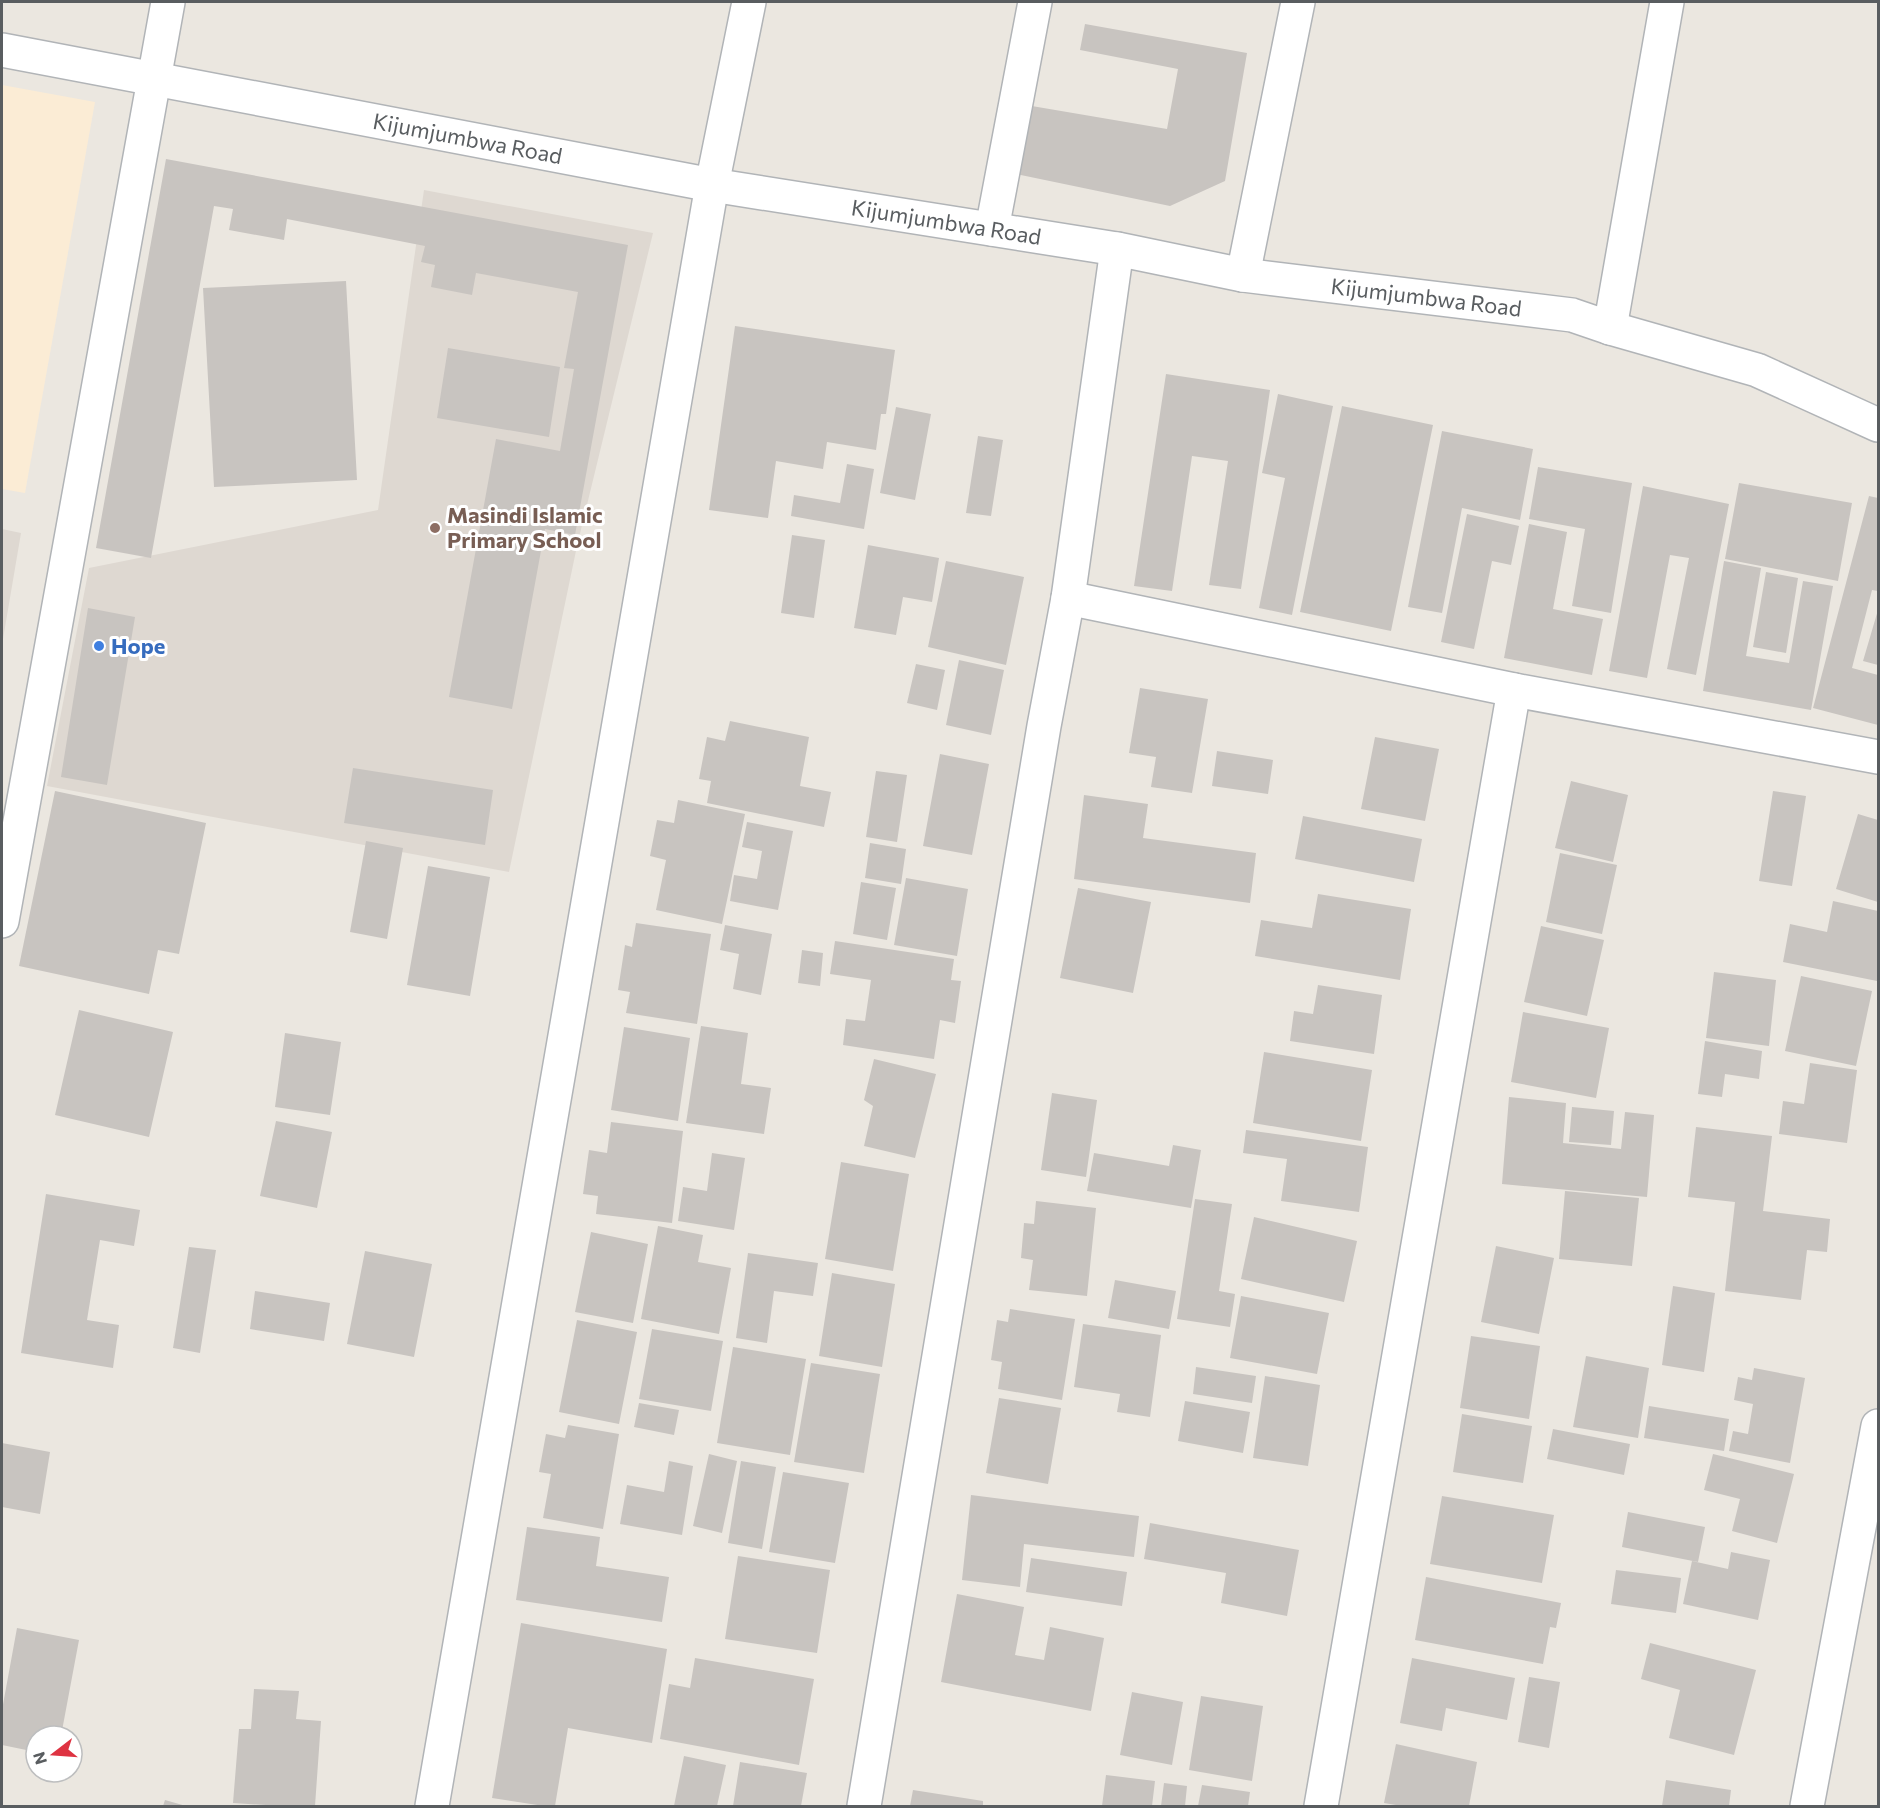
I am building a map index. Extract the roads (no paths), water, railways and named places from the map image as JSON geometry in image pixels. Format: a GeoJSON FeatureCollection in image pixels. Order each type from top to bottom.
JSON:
{"type":"FeatureCollection","features":[{"type":"Feature","properties":{"kind":"street"},"geometry":{"type":"LineString","coordinates":[[2,921],[168,2]]}},
{"type":"Feature","properties":{"kind":"street"},"geometry":{"type":"LineString","coordinates":[[432,1806],[712,184],[749,2]]}},
{"type":"Feature","properties":{"kind":"street"},"geometry":{"type":"LineString","coordinates":[[992,229],[1035,2]]}},
{"type":"Feature","properties":{"kind":"street"},"geometry":{"type":"LineString","coordinates":[[1243,275],[1298,2]]}},
{"type":"Feature","properties":{"kind":"street"},"geometry":{"type":"LineString","coordinates":[[1610,328],[1667,2]]}},
{"type":"Feature","properties":{"kind":"street","name":"Kijumjumbwa Road"},"geometry":{"type":"LineString","coordinates":[[2,50],[712,184],[1117,249],[1243,275],[1572,315],[1757,370],[1878,426]]}},
{"type":"Feature","properties":{"kind":"street"},"geometry":{"type":"LineString","coordinates":[[864,1806],[1044,726],[1068,598],[1117,249]]}},
{"type":"Feature","properties":{"kind":"street"},"geometry":{"type":"LineString","coordinates":[[1068,598],[1514,690],[1878,757]]}},
{"type":"Feature","properties":{"kind":"street"},"geometry":{"type":"LineString","coordinates":[[1321,1806],[1514,690]]}},
{"type":"Feature","properties":{"kind":"street"},"geometry":{"type":"LineString","coordinates":[[1807,1806],[1878,1426]]}},
{"type":"Feature","properties":{"kind":"place","name":"Masindi Islamic Primary School"},"geometry":{"type":"Point","coordinates":[435,528]}},
{"type":"Feature","properties":{"kind":"place","name":"Hope"},"geometry":{"type":"Point","coordinates":[99,646]}}]}
